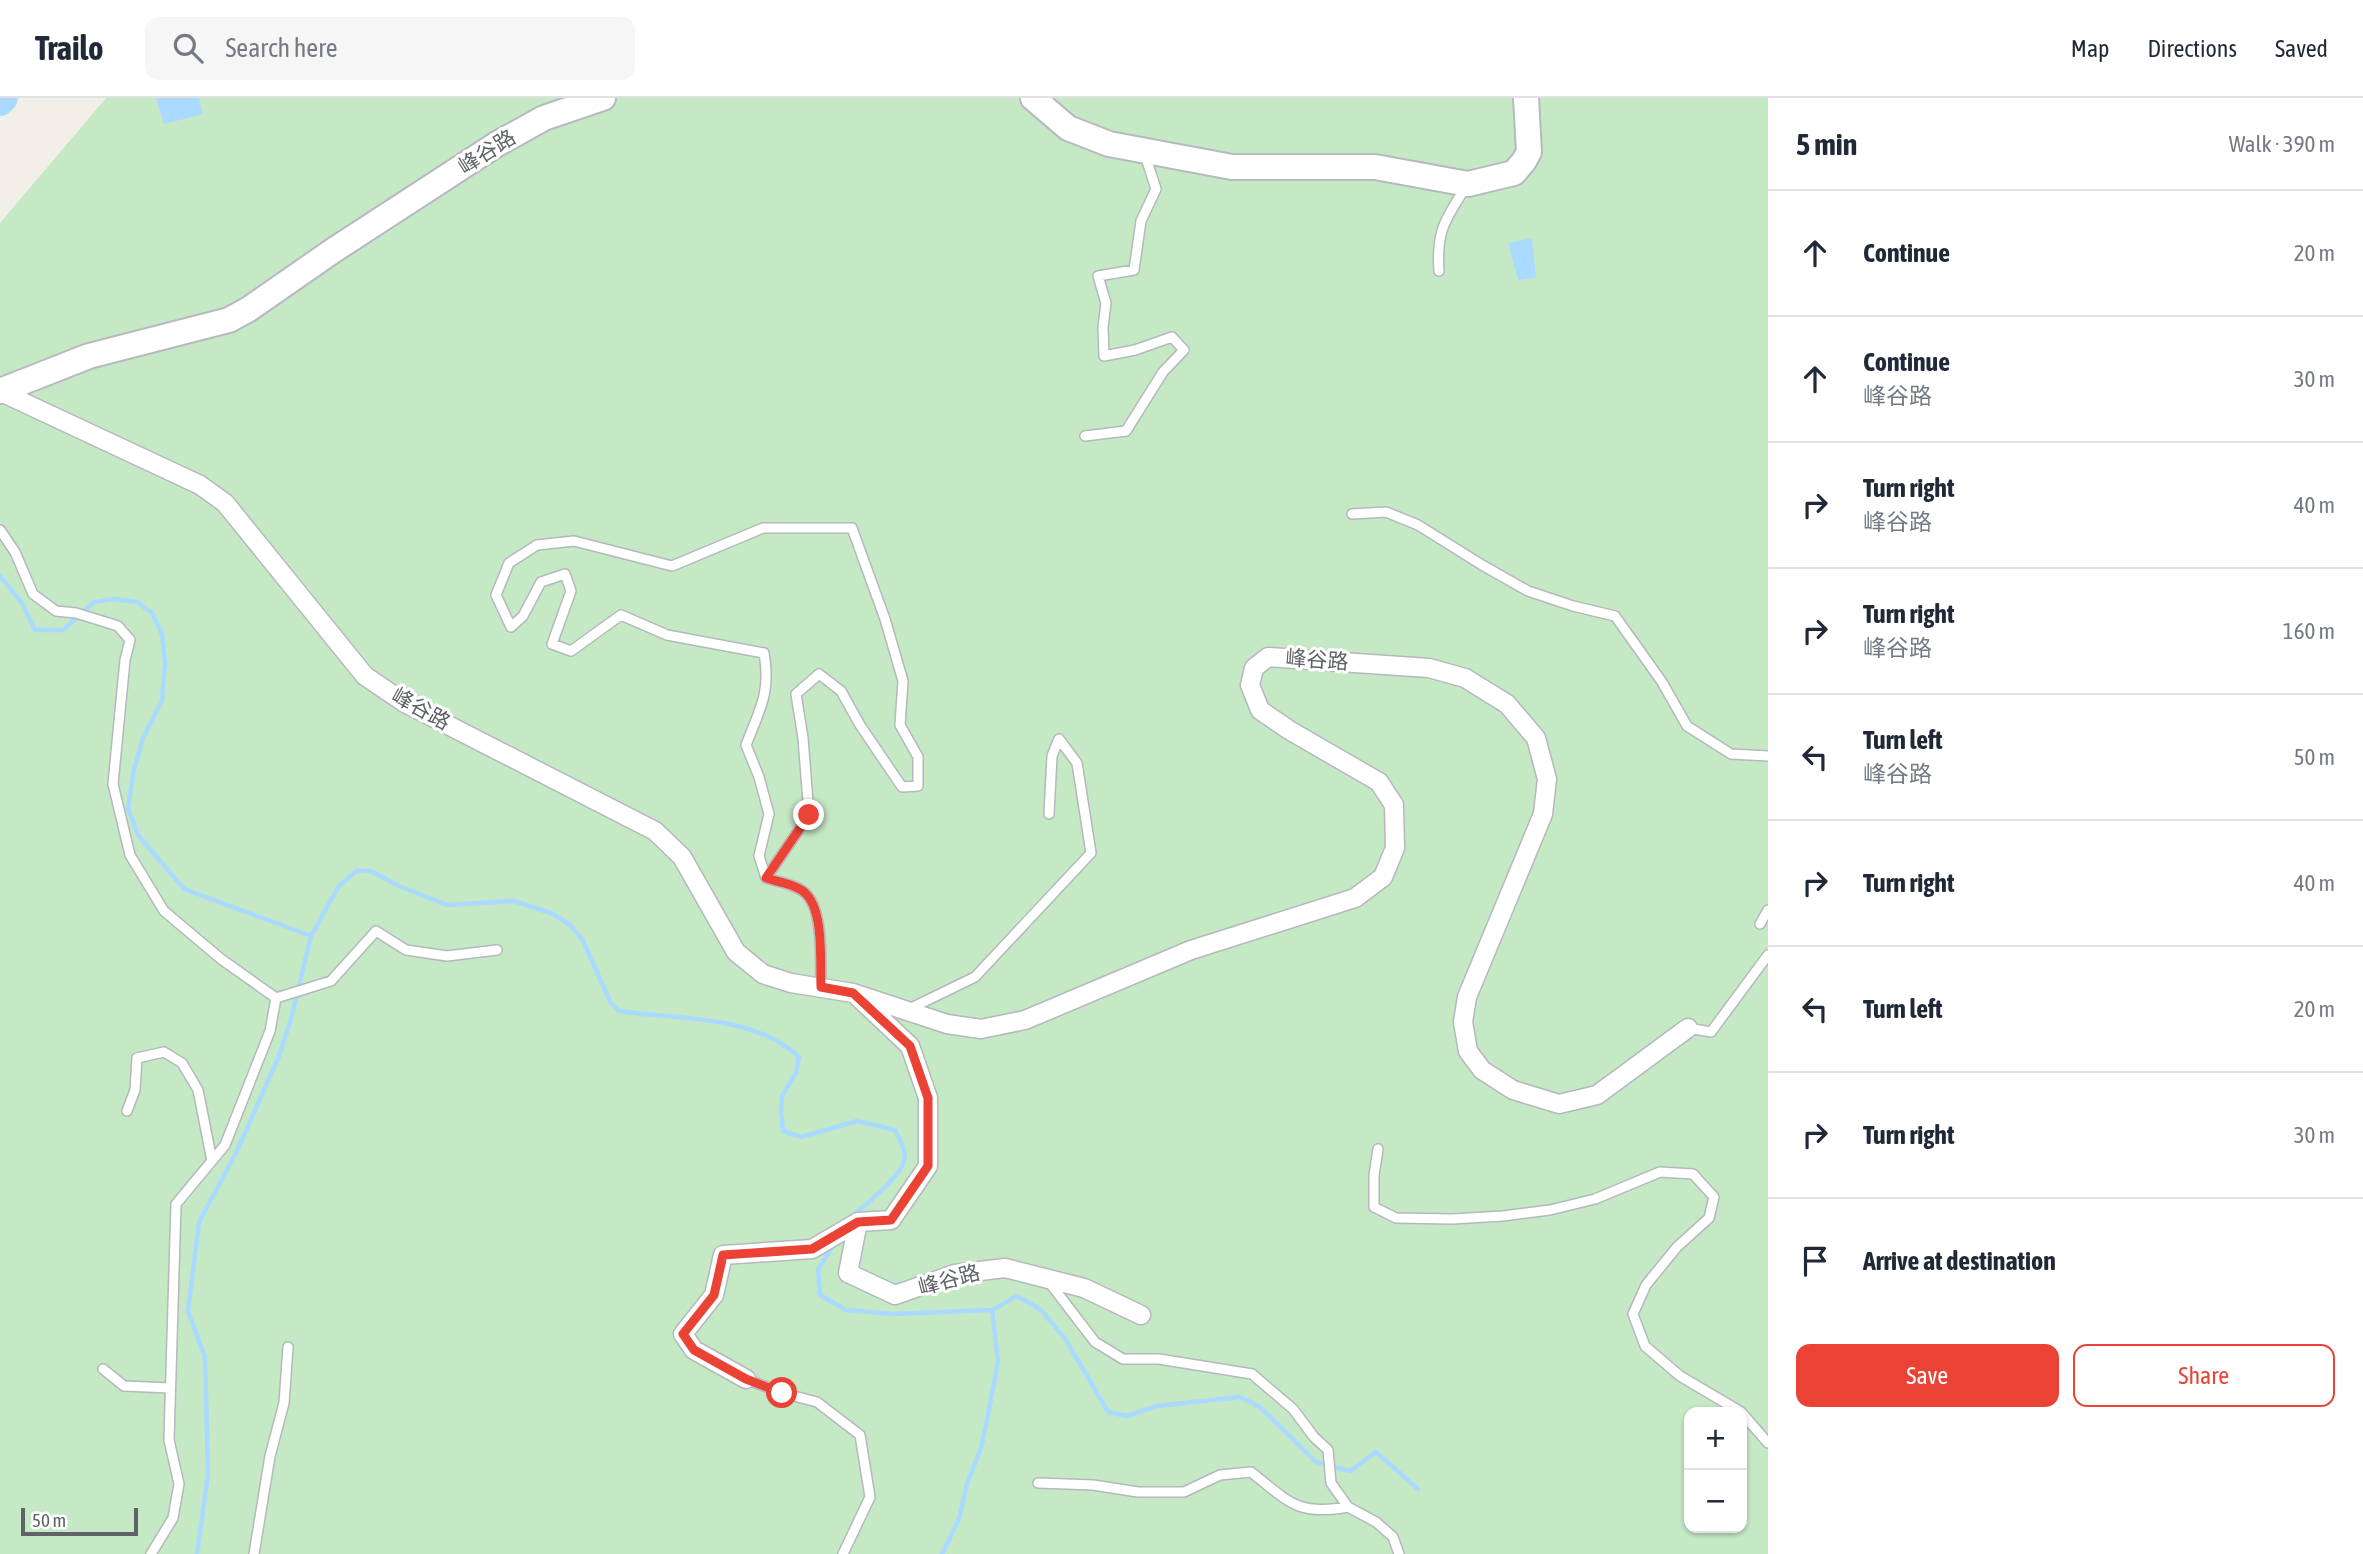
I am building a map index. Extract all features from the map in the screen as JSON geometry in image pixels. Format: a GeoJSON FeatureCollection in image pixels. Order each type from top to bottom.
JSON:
{"type":"FeatureCollection","features":[{"type":"Feature","properties":{"kind":"street","name":"峰谷路"},"geometry":{"type":"LineString","coordinates":[[1,392],[89,356],[229,320],[497,144],[544,118],[603,98]]}},
{"type":"Feature","properties":{"kind":"street"},"geometry":{"type":"LineString","coordinates":[[1033,98],[1069,128],[1109,144],[1232,167],[1375,167],[1468,184],[1514,173],[1524,161],[1529,152],[1526,98]]}},
{"type":"Feature","properties":{"kind":"street","name":"峰谷路"},"geometry":{"type":"LineString","coordinates":[[1,392],[200,485],[225,503],[366,676],[405,703],[655,831],[682,858],[736,952],[762,974],[791,983],[853,993],[947,1024],[981,1028],[1025,1020],[1191,950],[1355,898],[1383,877],[1395,848],[1394,805],[1379,782],[1260,710],[1250,685],[1254,668],[1268,657],[1429,668],[1465,678],[1507,704],[1536,738],[1547,779],[1543,814],[1467,997],[1463,1021],[1468,1051],[1482,1070],[1513,1090],[1559,1104],[1597,1095],[1688,1028]]}},
{"type":"Feature","properties":{"kind":"street"},"geometry":{"type":"LineString","coordinates":[[746,1379],[694,1350],[683,1334],[714,1295],[723,1255],[812,1249],[857,1222],[891,1220],[928,1166],[928,1098],[910,1046],[853,993]]}},
{"type":"Feature","properties":{"kind":"street","name":"峰谷路"},"geometry":{"type":"LineString","coordinates":[[857,1222],[848,1273],[895,1295],[955,1274],[1005,1268],[1084,1288],[1141,1315]]}},
{"type":"Feature","properties":{"kind":"lane"},"geometry":{"type":"LineString","coordinates":[[1085,436],[1126,431],[1163,372],[1184,350],[1172,337],[1135,350],[1104,356],[1106,303],[1098,276],[1134,270],[1142,221],[1156,189],[1143,150]]}},
{"type":"Feature","properties":{"kind":"lane"},"geometry":{"type":"LineString","coordinates":[[1439,271],[1437,248],[1441,227],[1468,184]]}},
{"type":"Feature","properties":{"kind":"lane"},"geometry":{"type":"LineString","coordinates":[[1352,514],[1386,512],[1418,524],[1528,591],[1615,616],[1662,682],[1687,726],[1731,754],[1768,756]]}},
{"type":"Feature","properties":{"kind":"lane"},"geometry":{"type":"LineString","coordinates":[[762,528],[852,528],[885,618],[903,681],[900,725],[918,757],[918,786],[902,787],[866,735],[841,691],[819,674],[796,694],[803,738],[809,815],[766,878],[759,856],[769,814],[759,777],[746,745],[766,694],[768,673],[764,653],[667,635],[621,615],[571,651],[552,644],[571,591],[565,574],[541,582],[523,616],[512,627],[496,596],[509,563],[537,545],[574,541],[672,566],[762,528]]}},
{"type":"Feature","properties":{"kind":"lane"},"geometry":{"type":"LineString","coordinates":[[0,530],[15,552],[33,594],[56,611],[76,613],[118,625],[130,640],[125,660],[113,784],[130,855],[164,911],[221,959],[281,997]]}},
{"type":"Feature","properties":{"kind":"lane"},"geometry":{"type":"LineString","coordinates":[[905,1010],[975,977],[1091,853],[1077,763],[1059,739],[1052,756],[1049,814]]}},
{"type":"Feature","properties":{"kind":"lane"},"geometry":{"type":"LineString","coordinates":[[766,878],[807,895],[820,925],[821,987]]}},
{"type":"Feature","properties":{"kind":"lane"},"geometry":{"type":"LineString","coordinates":[[1760,924],[1768,909]]}},
{"type":"Feature","properties":{"kind":"lane"},"geometry":{"type":"LineString","coordinates":[[281,997],[331,981],[376,931],[406,950],[447,956],[497,950]]}},
{"type":"Feature","properties":{"kind":"lane"},"geometry":{"type":"LineString","coordinates":[[1688,1028],[1711,1032],[1768,956]]}},
{"type":"Feature","properties":{"kind":"lane"},"geometry":{"type":"LineString","coordinates":[[151,1554],[173,1518],[179,1484],[169,1440],[176,1204],[225,1145],[281,997]]}},
{"type":"Feature","properties":{"kind":"lane"},"geometry":{"type":"LineString","coordinates":[[127,1111],[135,1090],[137,1058],[164,1052],[182,1063],[198,1090],[212,1161]]}},
{"type":"Feature","properties":{"kind":"lane"},"geometry":{"type":"LineString","coordinates":[[1378,1149],[1374,1175],[1374,1208],[1396,1217],[1451,1219],[1550,1210],[1595,1199],[1660,1172],[1693,1174],[1714,1197],[1709,1217],[1677,1247],[1646,1284],[1633,1314],[1645,1346],[1680,1376],[1731,1407]]}},
{"type":"Feature","properties":{"kind":"lane"},"geometry":{"type":"LineString","coordinates":[[1046,1278],[1095,1342],[1123,1359],[1159,1359],[1252,1374],[1293,1409],[1314,1437],[1328,1450],[1331,1483],[1348,1507],[1376,1522],[1394,1537],[1399,1554]]}},
{"type":"Feature","properties":{"kind":"lane"},"geometry":{"type":"LineString","coordinates":[[254,1554],[270,1456],[284,1403],[288,1347]]}},
{"type":"Feature","properties":{"kind":"lane"},"geometry":{"type":"LineString","coordinates":[[103,1369],[124,1386],[170,1388]]}},
{"type":"Feature","properties":{"kind":"lane"},"geometry":{"type":"LineString","coordinates":[[746,1379],[782,1393],[817,1402],[860,1435],[870,1497],[843,1554]]}},
{"type":"Feature","properties":{"kind":"lane"},"geometry":{"type":"LineString","coordinates":[[1747,1420],[1768,1443]]}},
{"type":"Feature","properties":{"kind":"lane"},"geometry":{"type":"LineString","coordinates":[[1038,1483],[1093,1485],[1138,1492],[1184,1492],[1220,1475],[1251,1472],[1298,1507],[1323,1511],[1348,1507]]}},
{"type":"Feature","properties":{"kind":"green space"},"geometry":{"type":"Polygon","coordinates":[[[106,98],[1768,98],[1768,1554],[0,1554],[0,223],[106,98]]]}},
{"type":"Feature","properties":{"kind":"water"},"geometry":{"type":"Polygon","coordinates":[[[156,98],[199,98],[203,114],[164,124],[156,98]]]}},
{"type":"Feature","properties":{"kind":"water"},"geometry":{"type":"Polygon","coordinates":[[[1532,238],[1536,278],[1518,280],[1508,243],[1532,238]]]}},
{"type":"Feature","properties":{"kind":"waterway"},"geometry":{"type":"LineString","coordinates":[[0,102],[4,98]]}},
{"type":"Feature","properties":{"kind":"waterway"},"geometry":{"type":"LineString","coordinates":[[0,576],[22,603],[35,630],[63,630],[94,602],[114,599],[137,602],[152,613],[162,634],[165,663],[162,701],[143,738],[134,770],[128,809],[138,835],[184,889],[311,936],[339,886],[356,871],[371,871],[399,886],[447,905],[514,901],[551,913],[569,924],[582,939],[611,1003],[619,1011],[737,1026],[760,1033],[799,1057],[796,1073],[782,1096],[783,1131],[801,1137],[857,1121],[895,1130],[904,1150],[904,1162],[889,1183],[852,1216]]}},
{"type":"Feature","properties":{"kind":"waterway"},"geometry":{"type":"LineString","coordinates":[[197,1554],[208,1475],[205,1357],[188,1311],[199,1222],[237,1151],[279,1056],[311,936]]}},
{"type":"Feature","properties":{"kind":"waterway"},"geometry":{"type":"LineString","coordinates":[[834,1244],[818,1270],[820,1295],[846,1310],[892,1314],[992,1310],[998,1361],[987,1420],[959,1519],[942,1554]]}},
{"type":"Feature","properties":{"kind":"waterway"},"geometry":{"type":"LineString","coordinates":[[992,1310],[1017,1296],[1041,1310],[1066,1340],[1108,1412],[1127,1416],[1157,1406],[1240,1397],[1260,1407],[1316,1462],[1350,1471],[1376,1452],[1418,1489]]}},
{"type":"Feature","properties":{"kind":"route"},"geometry":{"type":"LineString","coordinates":[[782,1393],[746,1379],[694,1350],[683,1334],[714,1295],[723,1255],[812,1249],[858,1222],[891,1220],[928,1166],[928,1098],[910,1046],[853,993],[821,987],[820,925],[807,895],[766,878],[809,815]]}}]}
